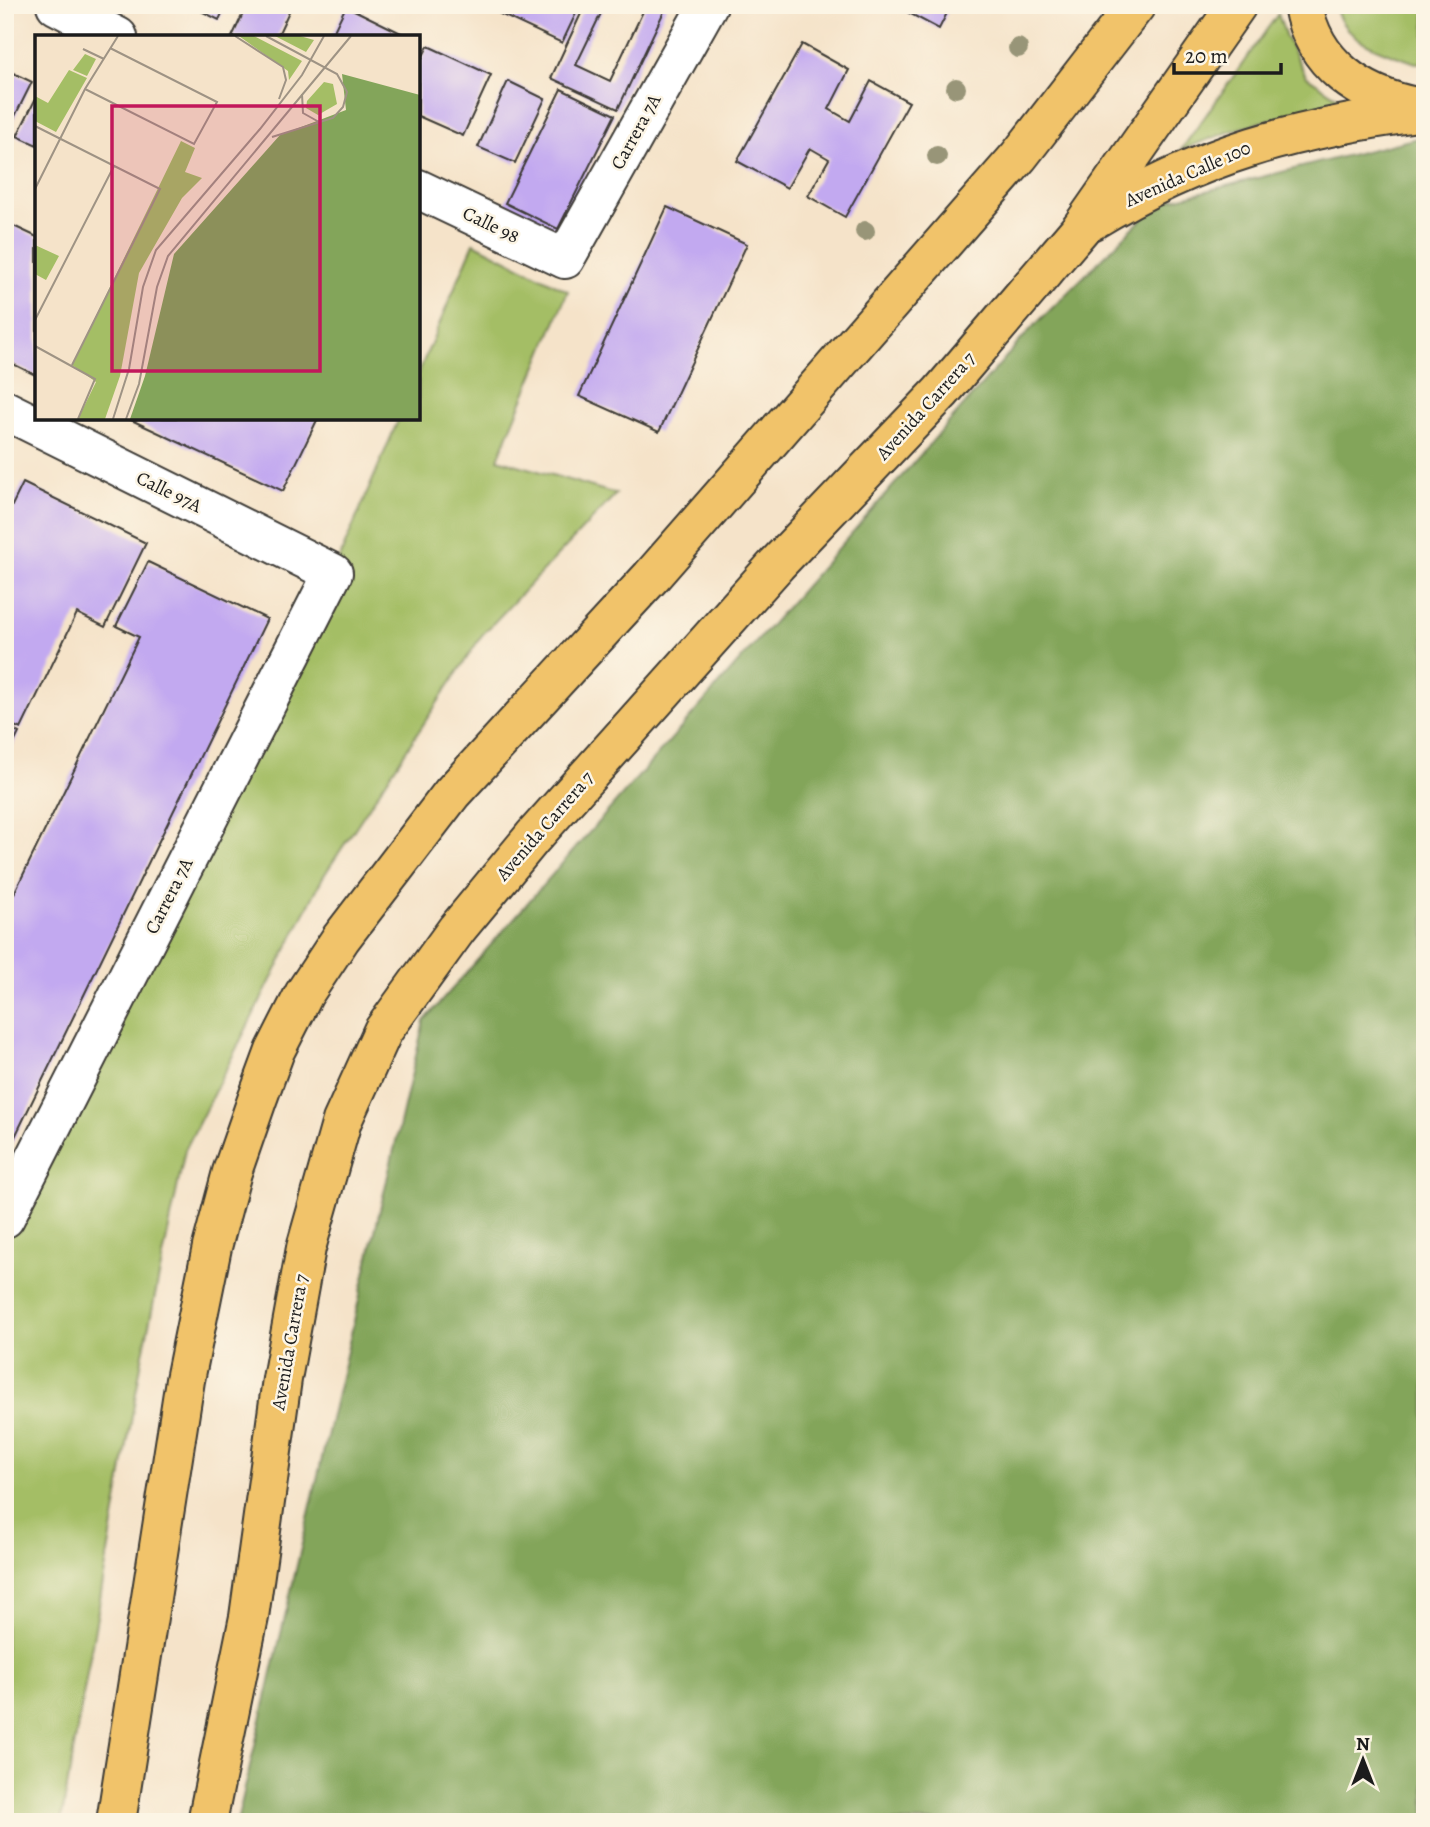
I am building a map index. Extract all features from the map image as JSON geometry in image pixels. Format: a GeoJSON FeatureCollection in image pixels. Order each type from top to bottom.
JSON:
{"type":"FeatureCollection","features":[{"type":"Feature","properties":{"kind":"main road","name":"Avenida Carrera 7"},"geometry":{"type":"LineString","coordinates":[[207,1822],[249,1617],[282,1379],[306,1248],[342,1121],[383,1031],[457,929],[533,837],[776,564],[941,392],[1081,228],[1237,5]]}},
{"type":"Feature","properties":{"kind":"main road","name":"Avenida Calle 100"},"geometry":{"type":"LineString","coordinates":[[1303,5],[1317,45],[1336,69],[1360,88],[1387,101],[1425,109]]}},
{"type":"Feature","properties":{"kind":"main road"},"geometry":{"type":"LineString","coordinates":[[116,1822],[185,1380],[212,1247],[232,1172],[257,1100],[275,1051],[304,994],[349,927],[452,793],[651,577],[1001,177],[1125,15]]}},
{"type":"Feature","properties":{"kind":"main road","name":"Avenida Calle 100"},"geometry":{"type":"LineString","coordinates":[[1081,228],[1161,181],[1216,157],[1330,124],[1425,109]]}},
{"type":"Feature","properties":{"kind":"street"},"geometry":{"type":"LineString","coordinates":[[56,5],[114,35]]}},
{"type":"Feature","properties":{"kind":"street","name":"Carrera 7A"},"geometry":{"type":"LineString","coordinates":[[565,259],[708,5]]}},
{"type":"Feature","properties":{"kind":"street","name":"Calle 98"},"geometry":{"type":"LineString","coordinates":[[420,190],[565,259]]}},
{"type":"Feature","properties":{"kind":"street","name":"Calle 97A"},"geometry":{"type":"LineString","coordinates":[[8,417],[333,573]]}},
{"type":"Feature","properties":{"kind":"street","name":"Carrera 7A"},"geometry":{"type":"LineString","coordinates":[[5,1218],[333,573]]}},
{"type":"Feature","properties":{"kind":"green space"},"geometry":{"type":"Polygon","coordinates":[[[1335,5],[1425,5],[1425,62],[1416,63],[1367,44],[1346,28],[1335,5]]]}},
{"type":"Feature","properties":{"kind":"green space"},"geometry":{"type":"Polygon","coordinates":[[[1278,14],[1286,37],[1306,76],[1355,109],[1309,112],[1266,120],[1181,150],[1278,14]]]}},
{"type":"Feature","properties":{"kind":"green space"},"geometry":{"type":"Polygon","coordinates":[[[1425,136],[1425,1822],[237,1822],[424,1021],[1028,332],[1158,203],[1425,136]]]}},
{"type":"Feature","properties":{"kind":"green space"},"geometry":{"type":"Polygon","coordinates":[[[474,243],[568,291],[498,459],[616,494],[482,635],[323,877],[185,1150],[142,1359],[61,1822],[5,1822],[5,1218],[333,573],[398,420],[420,420],[420,369],[474,243]]]}},
{"type":"Feature","properties":{"kind":"building"},"geometry":{"type":"Polygon","coordinates":[[[189,5],[226,5],[219,20],[189,5]]]}},
{"type":"Feature","properties":{"kind":"building"},"geometry":{"type":"Polygon","coordinates":[[[247,5],[292,5],[278,35],[233,35],[247,5]]]}},
{"type":"Feature","properties":{"kind":"building"},"geometry":{"type":"Polygon","coordinates":[[[481,5],[580,5],[562,43],[481,5]]]}},
{"type":"Feature","properties":{"kind":"building"},"geometry":{"type":"Polygon","coordinates":[[[585,5],[605,5],[576,65],[610,81],[646,5],[667,5],[618,109],[551,78],[585,5]]]}},
{"type":"Feature","properties":{"kind":"building"},"geometry":{"type":"Polygon","coordinates":[[[894,5],[951,5],[939,29],[894,5]]]}},
{"type":"Feature","properties":{"kind":"building"},"geometry":{"type":"Polygon","coordinates":[[[346,6],[405,35],[332,35],[346,6]]]}},
{"type":"Feature","properties":{"kind":"building"},"geometry":{"type":"Polygon","coordinates":[[[802,44],[849,70],[829,109],[850,121],[871,81],[909,102],[845,217],[808,196],[829,159],[810,148],[787,188],[737,161],[802,44]]]}},
{"type":"Feature","properties":{"kind":"building"},"geometry":{"type":"Polygon","coordinates":[[[428,46],[491,75],[463,136],[420,117],[420,62],[428,46]]]}},
{"type":"Feature","properties":{"kind":"building"},"geometry":{"type":"Polygon","coordinates":[[[5,69],[32,82],[5,136],[5,69]]]}},
{"type":"Feature","properties":{"kind":"building"},"geometry":{"type":"Polygon","coordinates":[[[508,81],[545,99],[515,163],[478,147],[508,81]]]}},
{"type":"Feature","properties":{"kind":"building"},"geometry":{"type":"Polygon","coordinates":[[[561,89],[615,115],[558,229],[505,203],[561,89]]]}},
{"type":"Feature","properties":{"kind":"building"},"geometry":{"type":"Polygon","coordinates":[[[35,100],[35,144],[17,136],[35,100]]]}},
{"type":"Feature","properties":{"kind":"building"},"geometry":{"type":"Polygon","coordinates":[[[667,207],[747,244],[659,432],[579,396],[667,207]]]}},
{"type":"Feature","properties":{"kind":"building"},"geometry":{"type":"Polygon","coordinates":[[[5,222],[35,236],[35,375],[5,360],[5,222]]]}},
{"type":"Feature","properties":{"kind":"building"},"geometry":{"type":"Polygon","coordinates":[[[131,420],[317,420],[283,491],[131,420]]]}},
{"type":"Feature","properties":{"kind":"building"},"geometry":{"type":"Polygon","coordinates":[[[23,483],[146,543],[105,627],[77,613],[21,729],[5,722],[5,520],[23,483]]]}},
{"type":"Feature","properties":{"kind":"building"},"geometry":{"type":"Polygon","coordinates":[[[148,562],[267,619],[10,1147],[5,1145],[5,912],[139,637],[116,626],[148,562]]]}},
{"type":"Feature","properties":{"kind":"building"},"geometry":{"type":"Polygon","coordinates":[[[5,726],[19,733],[5,761],[5,726]]]}}]}
